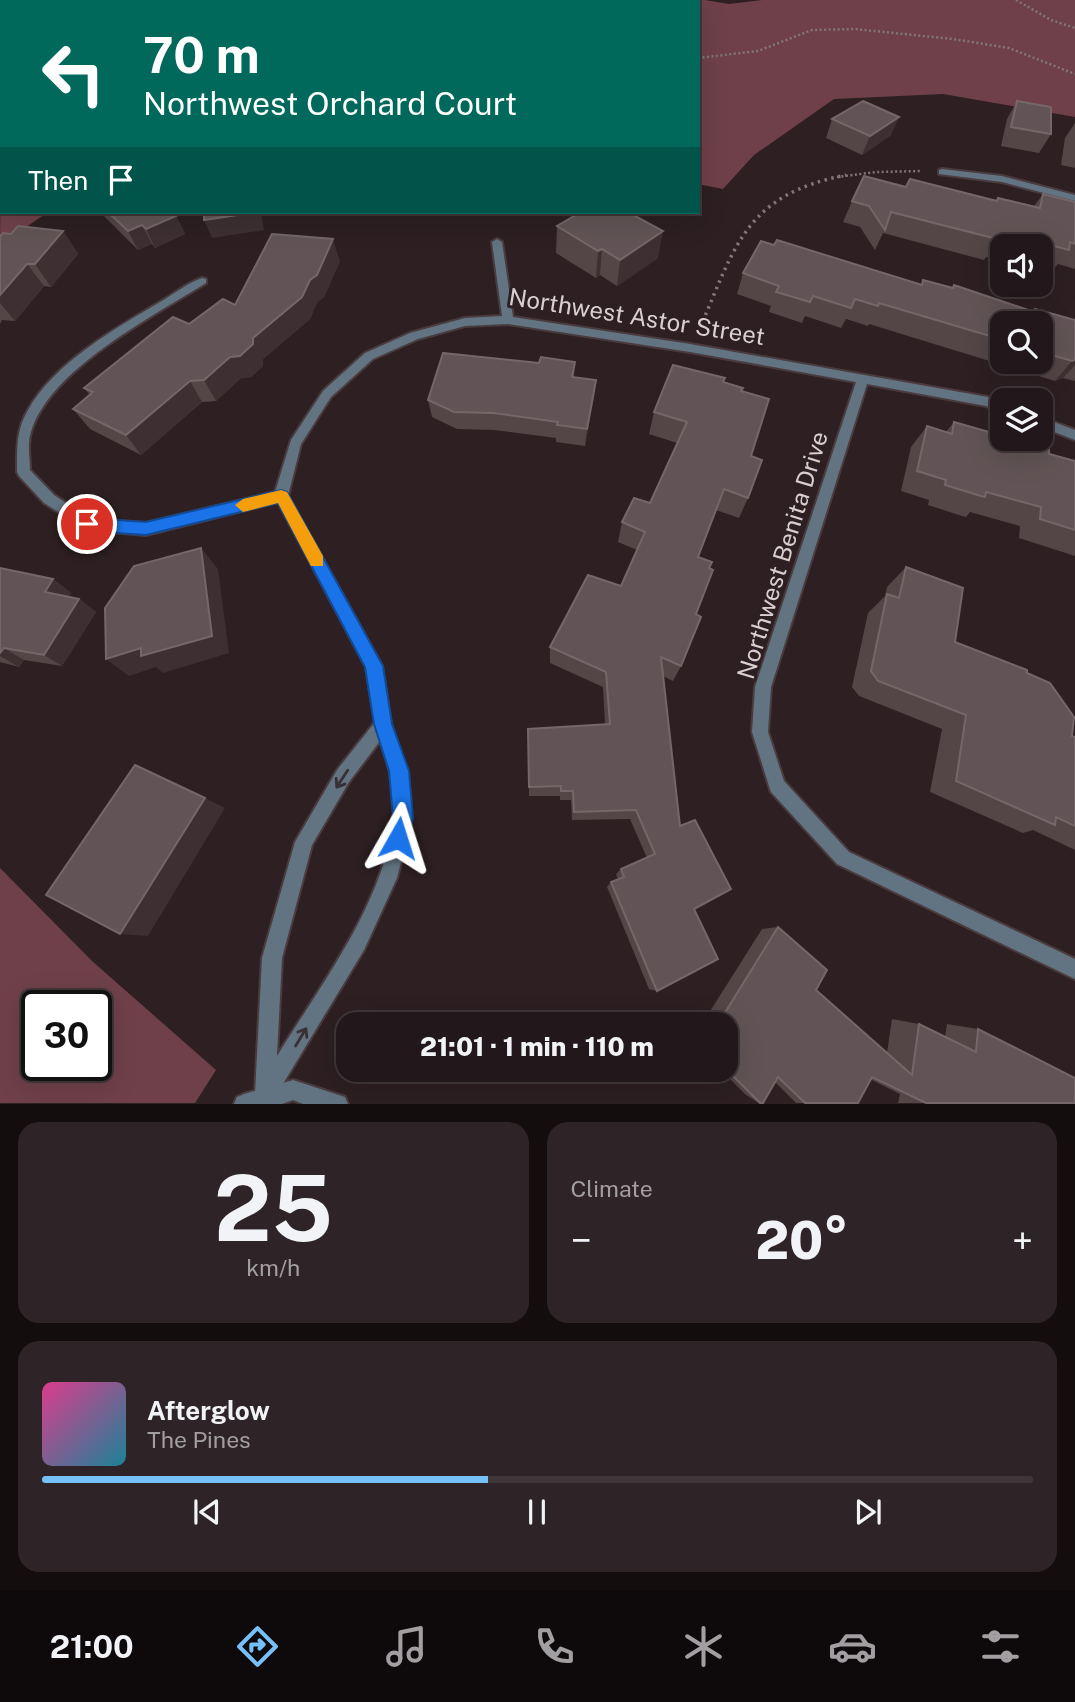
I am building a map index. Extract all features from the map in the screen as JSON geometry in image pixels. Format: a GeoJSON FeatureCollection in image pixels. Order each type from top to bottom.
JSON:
{"type":"FeatureCollection","features":[{"type":"Feature","properties":{"kind":"street"},"geometry":{"type":"LineString","coordinates":[[942,172],[1002,179],[1075,198]]}},
{"type":"Feature","properties":{"kind":"street"},"geometry":{"type":"LineString","coordinates":[[497,242],[508,320]]}},
{"type":"Feature","properties":{"kind":"street"},"geometry":{"type":"LineString","coordinates":[[202,281],[79,360],[37,405],[24,433],[24,472],[49,499],[87,524],[146,529],[281,496],[374,666],[383,724],[399,771],[403,818],[388,878],[357,943],[265,1095]]}},
{"type":"Feature","properties":{"kind":"street","name":"Northwest Astor Street"},"geometry":{"type":"LineString","coordinates":[[281,496],[295,443],[327,394],[369,356],[414,336],[464,322],[508,320],[690,348],[990,405]]}},
{"type":"Feature","properties":{"kind":"street","name":"Northwest Benita Drive"},"geometry":{"type":"LineString","coordinates":[[863,379],[763,687],[760,732],[777,786],[843,858],[1075,968]]}},
{"type":"Feature","properties":{"kind":"street"},"geometry":{"type":"LineString","coordinates":[[1053,427],[1075,435]]}},
{"type":"Feature","properties":{"kind":"street"},"geometry":{"type":"LineString","coordinates":[[265,1095],[272,958],[304,842],[343,776],[383,724]]}},
{"type":"Feature","properties":{"kind":"street"},"geometry":{"type":"LineString","coordinates":[[244,1104],[265,1095],[293,1090],[338,1104]]}},
{"type":"Feature","properties":{"kind":"path"},"geometry":{"type":"LineString","coordinates":[[1016,0],[1051,20],[1075,29]]}},
{"type":"Feature","properties":{"kind":"path"},"geometry":{"type":"LineString","coordinates":[[700,58],[736,57],[778,45],[811,30],[860,30],[962,41],[1025,53],[1045,64],[1075,74]]}},
{"type":"Feature","properties":{"kind":"path"},"geometry":{"type":"LineString","coordinates":[[690,348],[746,226],[773,202],[816,181],[889,170],[942,172]]}},
{"type":"Feature","properties":{"kind":"shaded area"},"geometry":{"type":"Polygon","coordinates":[[[700,0],[729,4],[762,0],[1075,0],[1075,117],[943,94],[834,99],[754,155],[723,189],[700,184],[700,0]]]}},
{"type":"Feature","properties":{"kind":"shaded area"},"geometry":{"type":"Polygon","coordinates":[[[0,214],[45,214],[0,245],[0,214]]]}},
{"type":"Feature","properties":{"kind":"shaded area"},"geometry":{"type":"Polygon","coordinates":[[[0,868],[92,961],[216,1070],[195,1103],[0,1103],[0,868]]]}},
{"type":"Feature","properties":{"kind":"building"},"geometry":{"type":"Polygon","coordinates":[[[863,101],[899,117],[870,136],[832,119],[863,101]]]}},
{"type":"Feature","properties":{"kind":"building"},"geometry":{"type":"Polygon","coordinates":[[[1017,101],[1051,107],[1051,134],[1011,127],[1017,101]]]}},
{"type":"Feature","properties":{"kind":"building"},"geometry":{"type":"Polygon","coordinates":[[[864,176],[906,187],[910,179],[997,201],[998,198],[1040,208],[1043,194],[1075,202],[1075,244],[1070,242],[1069,250],[1053,246],[1053,234],[990,234],[990,237],[891,212],[885,230],[869,206],[852,201],[864,176]]]}},
{"type":"Feature","properties":{"kind":"building"},"geometry":{"type":"Polygon","coordinates":[[[110,214],[176,216],[146,229],[142,225],[128,231],[110,214]]]}},
{"type":"Feature","properties":{"kind":"building"},"geometry":{"type":"Polygon","coordinates":[[[204,214],[244,214],[204,220],[204,214]]]}},
{"type":"Feature","properties":{"kind":"building"},"geometry":{"type":"Polygon","coordinates":[[[578,214],[632,214],[663,231],[620,260],[602,249],[598,251],[557,226],[578,214]]]}},
{"type":"Feature","properties":{"kind":"building"},"geometry":{"type":"Polygon","coordinates":[[[18,226],[63,231],[35,264],[27,264],[0,295],[0,237],[3,233],[11,234],[18,226]]]}},
{"type":"Feature","properties":{"kind":"building"},"geometry":{"type":"Polygon","coordinates":[[[272,234],[333,239],[317,275],[310,280],[302,297],[253,338],[253,344],[240,356],[230,357],[204,380],[190,381],[126,435],[73,409],[93,392],[84,388],[173,317],[189,324],[223,299],[235,305],[272,234]]]}},
{"type":"Feature","properties":{"kind":"building"},"geometry":{"type":"Polygon","coordinates":[[[777,240],[922,285],[923,280],[953,288],[954,285],[1031,311],[990,311],[990,336],[879,303],[878,306],[855,299],[851,308],[813,296],[810,302],[776,292],[779,286],[743,273],[761,241],[774,245],[777,240]]]}},
{"type":"Feature","properties":{"kind":"building"},"geometry":{"type":"Polygon","coordinates":[[[1053,314],[1075,320],[1075,360],[1053,355],[1053,314]]]}},
{"type":"Feature","properties":{"kind":"building"},"geometry":{"type":"Polygon","coordinates":[[[443,353],[539,363],[541,357],[575,362],[572,377],[596,380],[587,429],[493,413],[454,412],[428,400],[443,353]]]}},
{"type":"Feature","properties":{"kind":"building"},"geometry":{"type":"Polygon","coordinates":[[[673,365],[725,378],[723,382],[743,388],[741,391],[769,399],[751,456],[762,460],[748,498],[724,489],[698,557],[712,562],[709,568],[713,570],[696,614],[701,617],[681,666],[661,657],[680,826],[695,820],[731,889],[694,909],[718,959],[657,991],[611,882],[624,877],[621,869],[655,854],[636,810],[574,812],[573,791],[561,791],[561,786],[529,787],[528,729],[610,724],[606,672],[550,647],[588,575],[621,586],[645,532],[622,522],[634,498],[650,503],[687,422],[654,412],[673,365]]]}},
{"type":"Feature","properties":{"kind":"building"},"geometry":{"type":"Polygon","coordinates":[[[954,422],[990,432],[990,451],[1049,451],[1049,454],[1075,461],[1075,530],[1040,519],[1041,507],[986,492],[985,497],[981,496],[945,485],[946,480],[917,471],[927,426],[952,434],[954,422]]]}},
{"type":"Feature","properties":{"kind":"building"},"geometry":{"type":"Polygon","coordinates":[[[201,548],[212,636],[141,656],[141,648],[106,659],[105,608],[134,566],[201,548]]]}},
{"type":"Feature","properties":{"kind":"building"},"geometry":{"type":"Polygon","coordinates":[[[906,567],[963,588],[955,642],[1027,670],[1027,673],[1050,683],[1074,717],[1072,736],[1075,737],[1075,826],[1056,817],[1055,825],[956,781],[966,715],[878,681],[871,671],[887,594],[899,598],[906,567]]]}},
{"type":"Feature","properties":{"kind":"building"},"geometry":{"type":"Polygon","coordinates":[[[0,568],[53,579],[45,592],[79,599],[44,655],[4,648],[0,653],[0,568]]]}},
{"type":"Feature","properties":{"kind":"building"},"geometry":{"type":"Polygon","coordinates":[[[135,765],[205,798],[120,934],[46,895],[135,765]]]}},
{"type":"Feature","properties":{"kind":"building"},"geometry":{"type":"Polygon","coordinates":[[[778,927],[827,970],[816,990],[912,1075],[919,1024],[976,1052],[978,1029],[1075,1078],[1075,1103],[926,1103],[872,1077],[858,1103],[805,1103],[778,1077],[763,1103],[760,1103],[738,1081],[738,1012],[725,1012],[778,927]]]}},
{"type":"Feature","properties":{"kind":"slow traffic"},"geometry":{"type":"LineString","coordinates":[[243,505],[281,496],[317,561]]}},
{"type":"Feature","properties":{"kind":"route"},"geometry":{"type":"LineString","coordinates":[[87,524],[146,529],[281,496],[374,666],[383,724],[399,771],[403,818],[398,838]]}}]}
